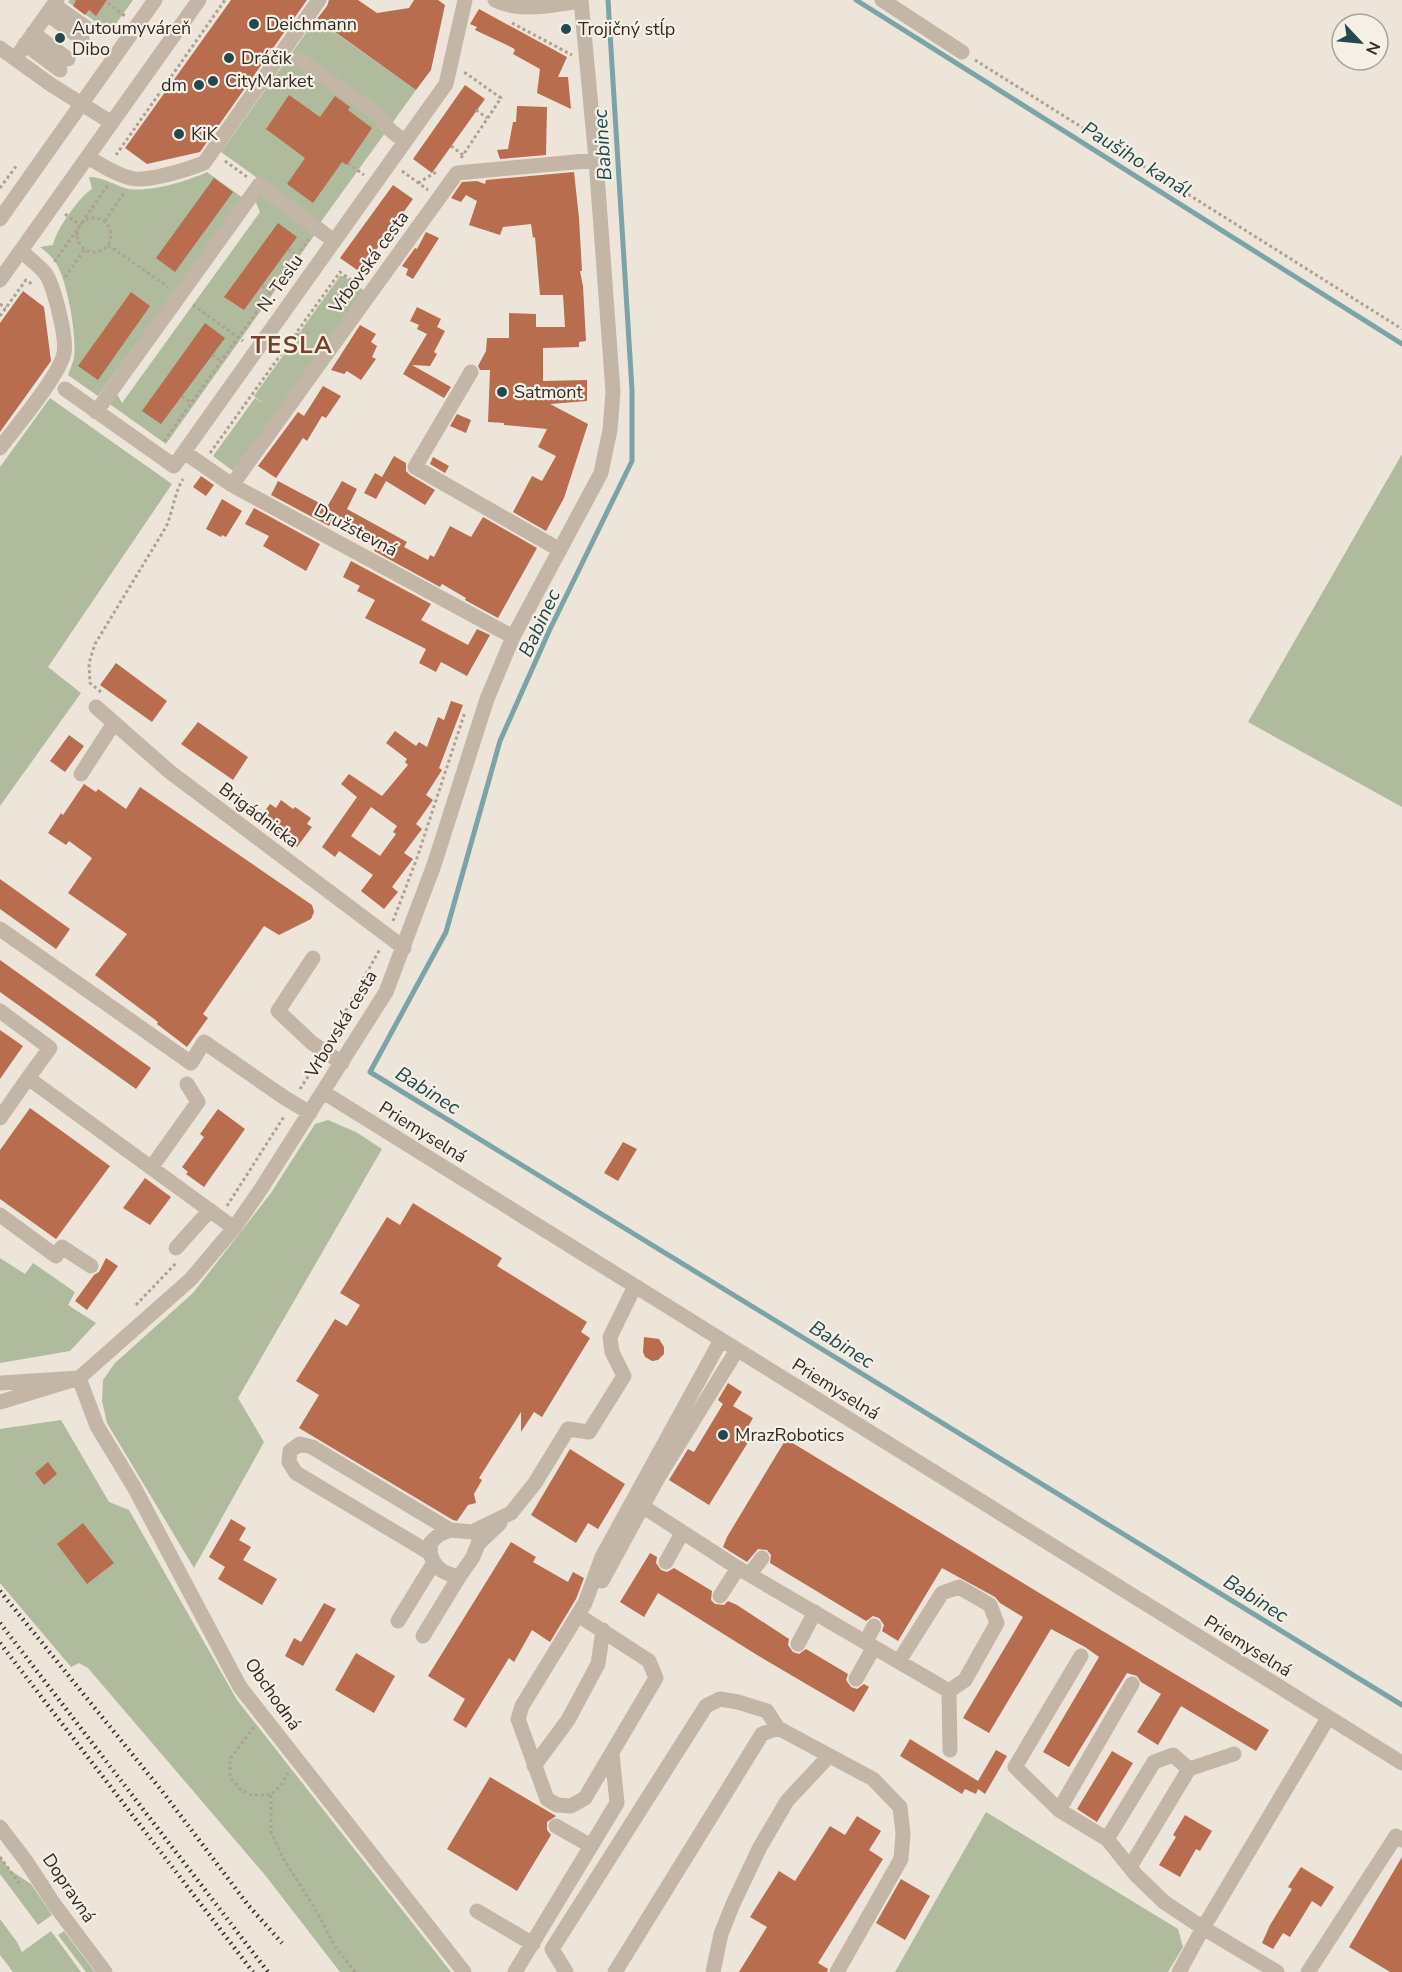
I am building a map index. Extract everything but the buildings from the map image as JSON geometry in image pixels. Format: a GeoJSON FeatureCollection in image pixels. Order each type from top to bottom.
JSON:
{"type":"FeatureCollection","features":[{"type":"Feature","properties":{"kind":"street"},"geometry":{"type":"LineString","coordinates":[[0,219],[155,0]]}},
{"type":"Feature","properties":{"kind":"street"},"geometry":{"type":"LineString","coordinates":[[0,280],[199,0]]}},
{"type":"Feature","properties":{"kind":"street"},"geometry":{"type":"LineString","coordinates":[[88,157],[133,180],[186,170],[204,163],[319,0]]}},
{"type":"Feature","properties":{"kind":"street","name":"N. Teslu"},"geometry":{"type":"LineString","coordinates":[[194,459],[334,241],[446,84],[465,0]]}},
{"type":"Feature","properties":{"kind":"street"},"geometry":{"type":"LineString","coordinates":[[495,0],[504,5],[529,8],[581,0]]}},
{"type":"Feature","properties":{"kind":"street","name":"Vrbovská cesta"},"geometry":{"type":"LineString","coordinates":[[79,1378],[191,1279],[234,1228],[386,992],[434,865],[487,699],[513,637],[601,472],[610,430],[613,392],[596,160],[581,0]]}},
{"type":"Feature","properties":{"kind":"street"},"geometry":{"type":"LineString","coordinates":[[882,0],[962,52]]}},
{"type":"Feature","properties":{"kind":"street"},"geometry":{"type":"LineString","coordinates":[[15,59],[53,6],[85,34]]}},
{"type":"Feature","properties":{"kind":"street"},"geometry":{"type":"LineString","coordinates":[[29,39],[64,64]]}},
{"type":"Feature","properties":{"kind":"street"},"geometry":{"type":"LineString","coordinates":[[0,48],[50,84],[112,123]]}},
{"type":"Feature","properties":{"kind":"street"},"geometry":{"type":"LineString","coordinates":[[299,60],[379,115],[388,129],[405,141]]}},
{"type":"Feature","properties":{"kind":"street"},"geometry":{"type":"LineString","coordinates":[[453,179],[457,173],[596,160]]}},
{"type":"Feature","properties":{"kind":"street","name":"Vrbovská cesta"},"geometry":{"type":"LineString","coordinates":[[232,485],[453,179]]}},
{"type":"Feature","properties":{"kind":"street"},"geometry":{"type":"LineString","coordinates":[[96,412],[259,185],[334,241]]}},
{"type":"Feature","properties":{"kind":"street"},"geometry":{"type":"LineString","coordinates":[[0,448],[53,377],[64,352],[58,303],[46,274],[21,251]]}},
{"type":"Feature","properties":{"kind":"street"},"geometry":{"type":"LineString","coordinates":[[471,372],[415,467],[560,550]]}},
{"type":"Feature","properties":{"kind":"street"},"geometry":{"type":"LineString","coordinates":[[65,389],[174,466],[194,459]]}},
{"type":"Feature","properties":{"kind":"street","name":"Družstevná"},"geometry":{"type":"LineString","coordinates":[[194,459],[232,485],[513,637]]}},
{"type":"Feature","properties":{"kind":"street","name":"Brigádnicka"},"geometry":{"type":"LineString","coordinates":[[96,707],[170,772],[404,948]]}},
{"type":"Feature","properties":{"kind":"street"},"geometry":{"type":"LineString","coordinates":[[81,774],[114,723]]}},
{"type":"Feature","properties":{"kind":"street"},"geometry":{"type":"LineString","coordinates":[[0,929],[191,1063],[204,1042],[310,1113]]}},
{"type":"Feature","properties":{"kind":"street"},"geometry":{"type":"LineString","coordinates":[[313,958],[278,1011],[312,1043],[342,1063]]}},
{"type":"Feature","properties":{"kind":"street"},"geometry":{"type":"LineString","coordinates":[[0,1011],[51,1048],[0,1118]]}},
{"type":"Feature","properties":{"kind":"street"},"geometry":{"type":"LineString","coordinates":[[28,1078],[234,1228]]}},
{"type":"Feature","properties":{"kind":"street"},"geometry":{"type":"LineString","coordinates":[[151,1168],[198,1102],[187,1084]]}},
{"type":"Feature","properties":{"kind":"street","name":"Priemyselná"},"geometry":{"type":"LineString","coordinates":[[323,1092],[1402,1763]]}},
{"type":"Feature","properties":{"kind":"street"},"geometry":{"type":"LineString","coordinates":[[176,1248],[210,1210]]}},
{"type":"Feature","properties":{"kind":"street"},"geometry":{"type":"LineString","coordinates":[[0,1215],[56,1256],[63,1247],[91,1266]]}},
{"type":"Feature","properties":{"kind":"street"},"geometry":{"type":"LineString","coordinates":[[423,1636],[473,1557],[475,1538],[511,1513],[535,1483],[568,1429],[589,1432],[624,1376],[612,1352],[610,1337],[635,1286]]}},
{"type":"Feature","properties":{"kind":"street"},"geometry":{"type":"LineString","coordinates":[[578,1615],[649,1661],[656,1678],[585,1798],[571,1806],[557,1805],[547,1799],[534,1766],[518,1719],[522,1706],[585,1603],[602,1557],[721,1340]]}},
{"type":"Feature","properties":{"kind":"street"},"geometry":{"type":"LineString","coordinates":[[602,1581],[642,1506],[736,1350]]}},
{"type":"Feature","properties":{"kind":"street"},"geometry":{"type":"LineString","coordinates":[[0,1383],[79,1378]]}},
{"type":"Feature","properties":{"kind":"street"},"geometry":{"type":"LineString","coordinates":[[0,1402],[79,1378]]}},
{"type":"Feature","properties":{"kind":"street","name":"Obchodná"},"geometry":{"type":"LineString","coordinates":[[79,1378],[97,1426],[134,1487],[240,1687],[464,1972]]}},
{"type":"Feature","properties":{"kind":"street"},"geometry":{"type":"LineString","coordinates":[[459,1578],[446,1574],[432,1558],[296,1473],[289,1462],[290,1451],[300,1444],[312,1447],[450,1530],[475,1538]]}},
{"type":"Feature","properties":{"kind":"street"},"geometry":{"type":"LineString","coordinates":[[642,1506],[744,1571],[949,1691]]}},
{"type":"Feature","properties":{"kind":"street"},"geometry":{"type":"LineString","coordinates":[[398,1621],[432,1558],[431,1542],[440,1534],[450,1530]]}},
{"type":"Feature","properties":{"kind":"street"},"geometry":{"type":"LineString","coordinates":[[666,1562],[682,1533]]}},
{"type":"Feature","properties":{"kind":"street"},"geometry":{"type":"LineString","coordinates":[[720,1596],[744,1571],[762,1557]]}},
{"type":"Feature","properties":{"kind":"street"},"geometry":{"type":"LineString","coordinates":[[899,1661],[942,1593],[959,1587],[990,1605],[997,1623],[964,1680],[949,1691]]}},
{"type":"Feature","properties":{"kind":"street"},"geometry":{"type":"LineString","coordinates":[[798,1644],[815,1612]]}},
{"type":"Feature","properties":{"kind":"street"},"geometry":{"type":"LineString","coordinates":[[856,1679],[870,1644],[874,1626]]}},
{"type":"Feature","properties":{"kind":"street"},"geometry":{"type":"LineString","coordinates":[[534,1766],[568,1720],[598,1664],[603,1630]]}},
{"type":"Feature","properties":{"kind":"street"},"geometry":{"type":"LineString","coordinates":[[1081,1656],[1015,1767],[1059,1810],[1107,1839],[1164,1902],[1277,1972]]}},
{"type":"Feature","properties":{"kind":"street"},"geometry":{"type":"LineString","coordinates":[[1059,1810],[1132,1684]]}},
{"type":"Feature","properties":{"kind":"street"},"geometry":{"type":"LineString","coordinates":[[949,1691],[950,1750]]}},
{"type":"Feature","properties":{"kind":"street"},"geometry":{"type":"LineString","coordinates":[[566,1972],[552,1949],[706,1706],[720,1699],[738,1702],[767,1712],[778,1728],[873,1779],[900,1806],[903,1834],[901,1859],[837,1972]]}},
{"type":"Feature","properties":{"kind":"street"},"geometry":{"type":"LineString","coordinates":[[1179,1972],[1328,1718]]}},
{"type":"Feature","properties":{"kind":"street"},"geometry":{"type":"LineString","coordinates":[[615,1972],[762,1734],[778,1728]]}},
{"type":"Feature","properties":{"kind":"street"},"geometry":{"type":"LineString","coordinates":[[515,1972],[617,1803],[612,1754]]}},
{"type":"Feature","properties":{"kind":"street"},"geometry":{"type":"LineString","coordinates":[[1130,1867],[1189,1769],[1234,1754]]}},
{"type":"Feature","properties":{"kind":"street"},"geometry":{"type":"LineString","coordinates":[[1107,1839],[1154,1762],[1173,1755],[1189,1769]]}},
{"type":"Feature","properties":{"kind":"street"},"geometry":{"type":"LineString","coordinates":[[713,1972],[721,1934],[760,1847],[787,1801],[829,1756]]}},
{"type":"Feature","properties":{"kind":"street","name":"Dopravná"},"geometry":{"type":"LineString","coordinates":[[0,1827],[105,1972]]}},
{"type":"Feature","properties":{"kind":"street"},"geometry":{"type":"LineString","coordinates":[[556,1827],[591,1846]]}},
{"type":"Feature","properties":{"kind":"street"},"geometry":{"type":"LineString","coordinates":[[1308,1972],[1396,1836],[1402,1840]]}},
{"type":"Feature","properties":{"kind":"street"},"geometry":{"type":"LineString","coordinates":[[477,1911],[533,1944]]}},
{"type":"Feature","properties":{"kind":"path"},"geometry":{"type":"LineString","coordinates":[[124,161],[115,154],[225,0]]}},
{"type":"Feature","properties":{"kind":"path"},"geometry":{"type":"LineString","coordinates":[[108,3],[125,16]]}},
{"type":"Feature","properties":{"kind":"path"},"geometry":{"type":"LineString","coordinates":[[504,19],[572,56]]}},
{"type":"Feature","properties":{"kind":"path"},"geometry":{"type":"LineString","coordinates":[[962,52],[1402,329]]}},
{"type":"Feature","properties":{"kind":"path"},"geometry":{"type":"LineString","coordinates":[[451,62],[501,98],[463,155],[453,179]]}},
{"type":"Feature","properties":{"kind":"path"},"geometry":{"type":"LineString","coordinates":[[476,110],[488,118]]}},
{"type":"Feature","properties":{"kind":"path"},"geometry":{"type":"LineString","coordinates":[[451,146],[463,155]]}},
{"type":"Feature","properties":{"kind":"path"},"geometry":{"type":"LineString","coordinates":[[223,160],[259,185]]}},
{"type":"Feature","properties":{"kind":"path"},"geometry":{"type":"LineString","coordinates":[[390,162],[440,198]]}},
{"type":"Feature","properties":{"kind":"path"},"geometry":{"type":"LineString","coordinates":[[348,164],[366,176]]}},
{"type":"Feature","properties":{"kind":"path"},"geometry":{"type":"LineString","coordinates":[[55,261],[111,182]]}},
{"type":"Feature","properties":{"kind":"path"},"geometry":{"type":"LineString","coordinates":[[105,221],[127,189]]}},
{"type":"Feature","properties":{"kind":"path"},"geometry":{"type":"LineString","coordinates":[[94,218],[105,221],[111,234],[108,244],[105,248],[95,252],[85,249],[78,240],[80,225],[94,218]]}},
{"type":"Feature","properties":{"kind":"path"},"geometry":{"type":"LineString","coordinates":[[155,453],[317,228]]}},
{"type":"Feature","properties":{"kind":"path"},"geometry":{"type":"LineString","coordinates":[[63,280],[85,249]]}},
{"type":"Feature","properties":{"kind":"path"},"geometry":{"type":"LineString","coordinates":[[288,249],[297,256]]}},
{"type":"Feature","properties":{"kind":"path"},"geometry":{"type":"LineString","coordinates":[[96,707],[104,695],[90,683],[91,654],[118,603],[166,526],[180,483],[194,459],[296,334],[340,272],[370,293]]}},
{"type":"Feature","properties":{"kind":"path"},"geometry":{"type":"LineString","coordinates":[[0,316],[26,280],[36,287]]}},
{"type":"Feature","properties":{"kind":"path"},"geometry":{"type":"LineString","coordinates":[[261,286],[271,292]]}},
{"type":"Feature","properties":{"kind":"path"},"geometry":{"type":"LineString","coordinates":[[0,304],[6,308]]}},
{"type":"Feature","properties":{"kind":"path"},"geometry":{"type":"LineString","coordinates":[[296,334],[302,336],[308,332]]}},
{"type":"Feature","properties":{"kind":"path"},"geometry":{"type":"LineString","coordinates":[[212,354],[221,361]]}},
{"type":"Feature","properties":{"kind":"path"},"geometry":{"type":"LineString","coordinates":[[182,396],[191,403]]}},
{"type":"Feature","properties":{"kind":"path"},"geometry":{"type":"LineString","coordinates":[[262,1716],[230,1759],[230,1777],[240,1789],[251,1795],[271,1795]]}},
{"type":"Feature","properties":{"kind":"path"},"geometry":{"type":"LineString","coordinates":[[295,1758],[281,1785],[271,1795],[271,1832],[283,1858],[335,1946],[355,1972]]}},
{"type":"Feature","properties":{"kind":"green space"},"geometry":{"type":"Polygon","coordinates":[[[74,0],[96,15],[107,0],[133,0],[110,32],[68,2],[74,0]]]}},
{"type":"Feature","properties":{"kind":"green space"},"geometry":{"type":"Polygon","coordinates":[[[316,19],[416,90],[320,223],[221,152],[316,19]]]}},
{"type":"Feature","properties":{"kind":"green space"},"geometry":{"type":"Polygon","coordinates":[[[207,172],[243,198],[98,396],[68,375],[75,348],[70,307],[59,268],[40,247],[53,245],[69,214],[92,189],[89,177],[103,179],[125,188],[144,189],[178,183],[207,172]]]}},
{"type":"Feature","properties":{"kind":"green space"},"geometry":{"type":"Polygon","coordinates":[[[260,195],[316,233],[166,444],[104,400],[113,387],[122,403],[260,212],[255,200],[260,195]]]}},
{"type":"Feature","properties":{"kind":"green space"},"geometry":{"type":"Polygon","coordinates":[[[340,276],[344,276],[366,292],[233,471],[213,456],[255,398],[264,404],[254,396],[340,276]]]}},
{"type":"Feature","properties":{"kind":"green space"},"geometry":{"type":"Polygon","coordinates":[[[50,398],[172,484],[48,667],[81,693],[0,806],[0,467],[50,398]]]}},
{"type":"Feature","properties":{"kind":"green space"},"geometry":{"type":"Polygon","coordinates":[[[1402,454],[1402,807],[1248,722],[1402,454]]]}},
{"type":"Feature","properties":{"kind":"green space"},"geometry":{"type":"Polygon","coordinates":[[[328,1120],[356,1132],[382,1149],[238,1398],[264,1442],[194,1568],[107,1423],[102,1401],[103,1380],[115,1363],[193,1293],[271,1193],[315,1124],[328,1120]]]}},
{"type":"Feature","properties":{"kind":"green space"},"geometry":{"type":"Polygon","coordinates":[[[0,1258],[25,1274],[33,1263],[75,1292],[68,1305],[96,1323],[70,1351],[0,1363],[0,1258]]]}},
{"type":"Feature","properties":{"kind":"green space"},"geometry":{"type":"Polygon","coordinates":[[[61,1420],[109,1502],[129,1510],[237,1700],[451,1972],[340,1972],[265,1875],[88,1668],[79,1663],[71,1667],[0,1583],[0,1429],[61,1420]]]}},
{"type":"Feature","properties":{"kind":"green space"},"geometry":{"type":"Polygon","coordinates":[[[986,1812],[1178,1929],[1183,1947],[1168,1972],[895,1972],[986,1812]]]}},
{"type":"Feature","properties":{"kind":"green space"},"geometry":{"type":"Polygon","coordinates":[[[0,1857],[10,1870],[31,1884],[52,1915],[38,1925],[0,1874],[0,1857]]]}},
{"type":"Feature","properties":{"kind":"green space"},"geometry":{"type":"Polygon","coordinates":[[[0,1919],[22,1952],[51,1931],[81,1972],[13,1972],[0,1955],[0,1919]]]}},
{"type":"Feature","properties":{"kind":"green space"},"geometry":{"type":"Polygon","coordinates":[[[64,1931],[95,1972],[86,1972],[58,1935],[64,1931]]]}},
{"type":"Feature","properties":{"kind":"waterway","name":"Babinec"},"geometry":{"type":"LineString","coordinates":[[608,0],[632,390],[632,461],[550,629],[500,741],[446,932],[370,1072],[1402,1705]]}},
{"type":"Feature","properties":{"kind":"waterway","name":"Paušiho kanál"},"geometry":{"type":"LineString","coordinates":[[856,0],[1402,344]]}},
{"type":"Feature","properties":{"kind":"railway"},"geometry":{"type":"LineString","coordinates":[[0,1591],[162,1791],[248,1905],[282,1943]]}},
{"type":"Feature","properties":{"kind":"railway"},"geometry":{"type":"LineString","coordinates":[[0,1623],[268,1972]]}},
{"type":"Feature","properties":{"kind":"railway"},"geometry":{"type":"LineString","coordinates":[[0,1643],[253,1972]]}},
{"type":"Feature","properties":{"kind":"place","name":"Deichmann"},"geometry":{"type":"Point","coordinates":[254,24]}},
{"type":"Feature","properties":{"kind":"place","name":"Trojičný stĺp"},"geometry":{"type":"Point","coordinates":[566,29]}},
{"type":"Feature","properties":{"kind":"place","name":"Autoumyváreň Dibo"},"geometry":{"type":"Point","coordinates":[60,38]}},
{"type":"Feature","properties":{"kind":"place","name":"Dráčik"},"geometry":{"type":"Point","coordinates":[229,58]}},
{"type":"Feature","properties":{"kind":"place","name":"CityMarket"},"geometry":{"type":"Point","coordinates":[213,81]}},
{"type":"Feature","properties":{"kind":"place","name":"dm"},"geometry":{"type":"Point","coordinates":[199,85]}},
{"type":"Feature","properties":{"kind":"place","name":"KiK"},"geometry":{"type":"Point","coordinates":[179,134]}},
{"type":"Feature","properties":{"kind":"place","name":"Satmont"},"geometry":{"type":"Point","coordinates":[502,392]}},
{"type":"Feature","properties":{"kind":"place","name":"MrazRobotics"},"geometry":{"type":"Point","coordinates":[723,1435]}},
{"type":"Feature","properties":{"kind":"district","name":"TESLA"},"geometry":{"type":"Point","coordinates":[292,345]}}]}
